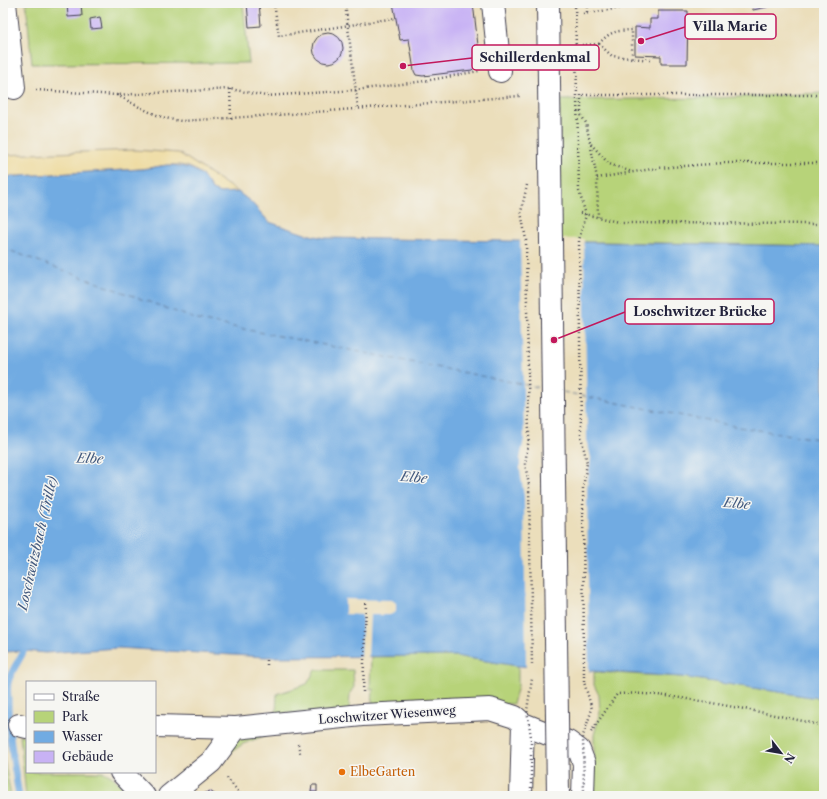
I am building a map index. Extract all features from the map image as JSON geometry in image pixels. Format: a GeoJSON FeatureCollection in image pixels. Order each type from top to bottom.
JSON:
{"type":"FeatureCollection","features":[{"type":"Feature","properties":{"kind":"main road"},"geometry":{"type":"LineString","coordinates":[[5,3],[14,88]]}},
{"type":"Feature","properties":{"kind":"main road"},"geometry":{"type":"LineString","coordinates":[[491,71],[493,3]]}},
{"type":"Feature","properties":{"kind":"main road"},"geometry":{"type":"LineString","coordinates":[[548,3],[558,796]]}},
{"type":"Feature","properties":{"kind":"main road","name":"Loschwitzer Wiesenweg"},"geometry":{"type":"LineString","coordinates":[[156,726],[236,728],[362,715],[490,709],[515,717],[522,724],[568,742],[579,750]]}},
{"type":"Feature","properties":{"kind":"main road"},"geometry":{"type":"LineString","coordinates":[[521,796],[522,724]]}},
{"type":"Feature","properties":{"kind":"main road"},"geometry":{"type":"LineString","coordinates":[[169,796],[211,762],[236,728]]}},
{"type":"Feature","properties":{"kind":"main road"},"geometry":{"type":"LineString","coordinates":[[579,750],[584,763],[583,796]]}},
{"type":"Feature","properties":{"kind":"main road"},"geometry":{"type":"LineString","coordinates":[[122,773],[144,796]]}},
{"type":"Feature","properties":{"kind":"path"},"geometry":{"type":"LineString","coordinates":[[274,3],[279,36],[347,24],[395,18]]}},
{"type":"Feature","properties":{"kind":"path"},"geometry":{"type":"LineString","coordinates":[[345,3],[358,108]]}},
{"type":"Feature","properties":{"kind":"path"},"geometry":{"type":"LineString","coordinates":[[575,3],[579,191],[586,215],[580,240],[581,436],[587,463],[583,488],[584,682],[592,709],[583,736],[583,796]]}},
{"type":"Feature","properties":{"kind":"path"},"geometry":{"type":"LineString","coordinates":[[587,3],[585,14],[652,3]]}},
{"type":"Feature","properties":{"kind":"path"},"geometry":{"type":"LineString","coordinates":[[582,45],[599,44],[605,37],[613,32],[632,30],[632,58]]}},
{"type":"Feature","properties":{"kind":"path"},"geometry":{"type":"LineString","coordinates":[[599,44],[612,56],[651,60]]}},
{"type":"Feature","properties":{"kind":"path"},"geometry":{"type":"LineString","coordinates":[[14,88],[116,95],[230,89],[266,96],[356,90],[491,71]]}},
{"type":"Feature","properties":{"kind":"path"},"geometry":{"type":"LineString","coordinates":[[230,89],[231,118]]}},
{"type":"Feature","properties":{"kind":"path"},"geometry":{"type":"LineString","coordinates":[[116,95],[156,115],[170,120],[182,121],[520,96]]}},
{"type":"Feature","properties":{"kind":"path"},"geometry":{"type":"LineString","coordinates":[[598,217],[597,178],[586,123],[581,115],[582,95],[824,95]]}},
{"type":"Feature","properties":{"kind":"path"},"geometry":{"type":"LineString","coordinates":[[590,144],[609,164],[633,172]]}},
{"type":"Feature","properties":{"kind":"path"},"geometry":{"type":"LineString","coordinates":[[597,178],[658,168],[724,163],[824,164]]}},
{"type":"Feature","properties":{"kind":"path"},"geometry":{"type":"LineString","coordinates":[[526,177],[527,185],[521,212],[526,240],[529,438],[525,464],[529,485],[532,666]]}},
{"type":"Feature","properties":{"kind":"path"},"geometry":{"type":"LineString","coordinates":[[580,213],[622,223],[824,224]]}},
{"type":"Feature","properties":{"kind":"path"},"geometry":{"type":"LineString","coordinates":[[362,715],[366,602]]}},
{"type":"Feature","properties":{"kind":"path"},"geometry":{"type":"LineString","coordinates":[[267,658],[267,665]]}},
{"type":"Feature","properties":{"kind":"path"},"geometry":{"type":"LineString","coordinates":[[531,796],[531,737],[527,710],[532,674]]}},
{"type":"Feature","properties":{"kind":"path"},"geometry":{"type":"LineString","coordinates":[[579,750],[617,694],[629,693],[672,696],[772,714],[824,726]]}},
{"type":"Feature","properties":{"kind":"path"},"geometry":{"type":"LineString","coordinates":[[298,744],[300,753]]}},
{"type":"Feature","properties":{"kind":"path"},"geometry":{"type":"LineString","coordinates":[[227,778],[242,796]]}},
{"type":"Feature","properties":{"kind":"green space"},"geometry":{"type":"Polygon","coordinates":[[[26,3],[243,3],[249,63],[32,64],[26,3]]]}},
{"type":"Feature","properties":{"kind":"green space"},"geometry":{"type":"Polygon","coordinates":[[[824,93],[824,246],[557,241],[560,100],[717,98],[824,93]]]}},
{"type":"Feature","properties":{"kind":"green space"},"geometry":{"type":"Polygon","coordinates":[[[455,656],[518,666],[518,686],[513,704],[442,703],[372,708],[373,689],[370,689],[371,657],[455,656]]]}},
{"type":"Feature","properties":{"kind":"green space"},"geometry":{"type":"Polygon","coordinates":[[[315,670],[353,670],[354,687],[350,693],[349,711],[276,714],[277,694],[307,684],[315,670]]]}},
{"type":"Feature","properties":{"kind":"green space"},"geometry":{"type":"Polygon","coordinates":[[[594,672],[682,677],[824,699],[824,796],[594,796],[594,735],[600,713],[599,695],[594,685],[594,672]]]}},
{"type":"Feature","properties":{"kind":"green space"},"geometry":{"type":"Polygon","coordinates":[[[269,734],[243,744],[224,757],[238,739],[269,734]]]}},
{"type":"Feature","properties":{"kind":"green space"},"geometry":{"type":"Polygon","coordinates":[[[20,735],[26,736],[26,773],[106,773],[113,777],[131,796],[26,796],[20,735]]]}},
{"type":"Feature","properties":{"kind":"green space"},"geometry":{"type":"Polygon","coordinates":[[[3,754],[11,796],[3,796],[3,754]]]}},
{"type":"Feature","properties":{"kind":"sand"},"geometry":{"type":"Polygon","coordinates":[[[135,150],[179,153],[238,192],[220,193],[212,190],[205,178],[198,172],[190,167],[180,165],[140,169],[3,177],[3,155],[135,150]]]}},
{"type":"Feature","properties":{"kind":"water","name":"Elbe"},"geometry":{"type":"Polygon","coordinates":[[[167,165],[181,166],[194,170],[204,177],[212,190],[220,193],[238,192],[251,202],[269,222],[305,234],[325,238],[824,246],[824,699],[682,677],[518,666],[455,656],[265,657],[118,648],[45,653],[25,651],[3,652],[3,177],[143,169],[167,165]]]}},
{"type":"Feature","properties":{"kind":"pier"},"geometry":{"type":"Polygon","coordinates":[[[520,238],[584,239],[587,440],[591,458],[587,488],[589,674],[526,669],[524,496],[520,470],[520,459],[524,439],[520,238]]]}},
{"type":"Feature","properties":{"kind":"pier"},"geometry":{"type":"Polygon","coordinates":[[[345,599],[392,600],[396,603],[396,612],[390,615],[370,615],[368,659],[361,659],[362,615],[345,614],[345,599]]]}},
{"type":"Feature","properties":{"kind":"building"},"geometry":{"type":"Polygon","coordinates":[[[67,3],[81,3],[82,16],[68,17],[67,3]]]}},
{"type":"Feature","properties":{"kind":"building"},"geometry":{"type":"Polygon","coordinates":[[[247,3],[259,3],[261,26],[249,27],[247,3]]]}},
{"type":"Feature","properties":{"kind":"building"},"geometry":{"type":"Polygon","coordinates":[[[393,3],[473,3],[480,62],[472,70],[423,76],[416,75],[409,39],[400,40],[393,3]]]}},
{"type":"Feature","properties":{"kind":"building"},"geometry":{"type":"Polygon","coordinates":[[[733,3],[744,3],[744,4],[734,6],[733,3]]]}},
{"type":"Feature","properties":{"kind":"building"},"geometry":{"type":"Polygon","coordinates":[[[751,3],[766,3],[767,7],[753,10],[751,3]]]}},
{"type":"Feature","properties":{"kind":"building"},"geometry":{"type":"Polygon","coordinates":[[[658,11],[688,11],[687,64],[661,64],[661,56],[635,55],[635,27],[650,28],[650,19],[658,19],[658,11]]]}},
{"type":"Feature","properties":{"kind":"building"},"geometry":{"type":"Polygon","coordinates":[[[100,17],[102,28],[91,29],[90,19],[100,17]]]}},
{"type":"Feature","properties":{"kind":"building"},"geometry":{"type":"Polygon","coordinates":[[[328,33],[339,37],[343,48],[339,59],[328,63],[317,59],[313,48],[317,37],[328,33]]]}},
{"type":"Feature","properties":{"kind":"building"},"geometry":{"type":"Polygon","coordinates":[[[312,785],[317,785],[317,792],[311,792],[312,785]]]}},
{"type":"Feature","properties":{"kind":"building"},"geometry":{"type":"Polygon","coordinates":[[[210,791],[217,796],[202,796],[203,794],[210,791]]]}},
{"type":"Feature","properties":{"kind":"waterway","name":"Loschwitzbach (Trille)"},"geometry":{"type":"LineString","coordinates":[[19,796],[10,737],[8,683],[27,641]]}},
{"type":"Feature","properties":{"kind":"ferry route"},"geometry":{"type":"LineString","coordinates":[[3,248],[198,320],[542,388]]}},
{"type":"Feature","properties":{"kind":"ferry route"},"geometry":{"type":"LineString","coordinates":[[563,392],[739,427],[824,440]]}},
{"type":"Feature","properties":{"kind":"place","name":"Villa Marie"},"geometry":{"type":"Point","coordinates":[641,41]}},
{"type":"Feature","properties":{"kind":"place","name":"Schillerdenkmal"},"geometry":{"type":"Point","coordinates":[403,66]}},
{"type":"Feature","properties":{"kind":"place","name":"Loschwitzer Brücke"},"geometry":{"type":"Point","coordinates":[554,340]}},
{"type":"Feature","properties":{"kind":"place","name":"ElbeGarten"},"geometry":{"type":"Point","coordinates":[342,772]}}]}
